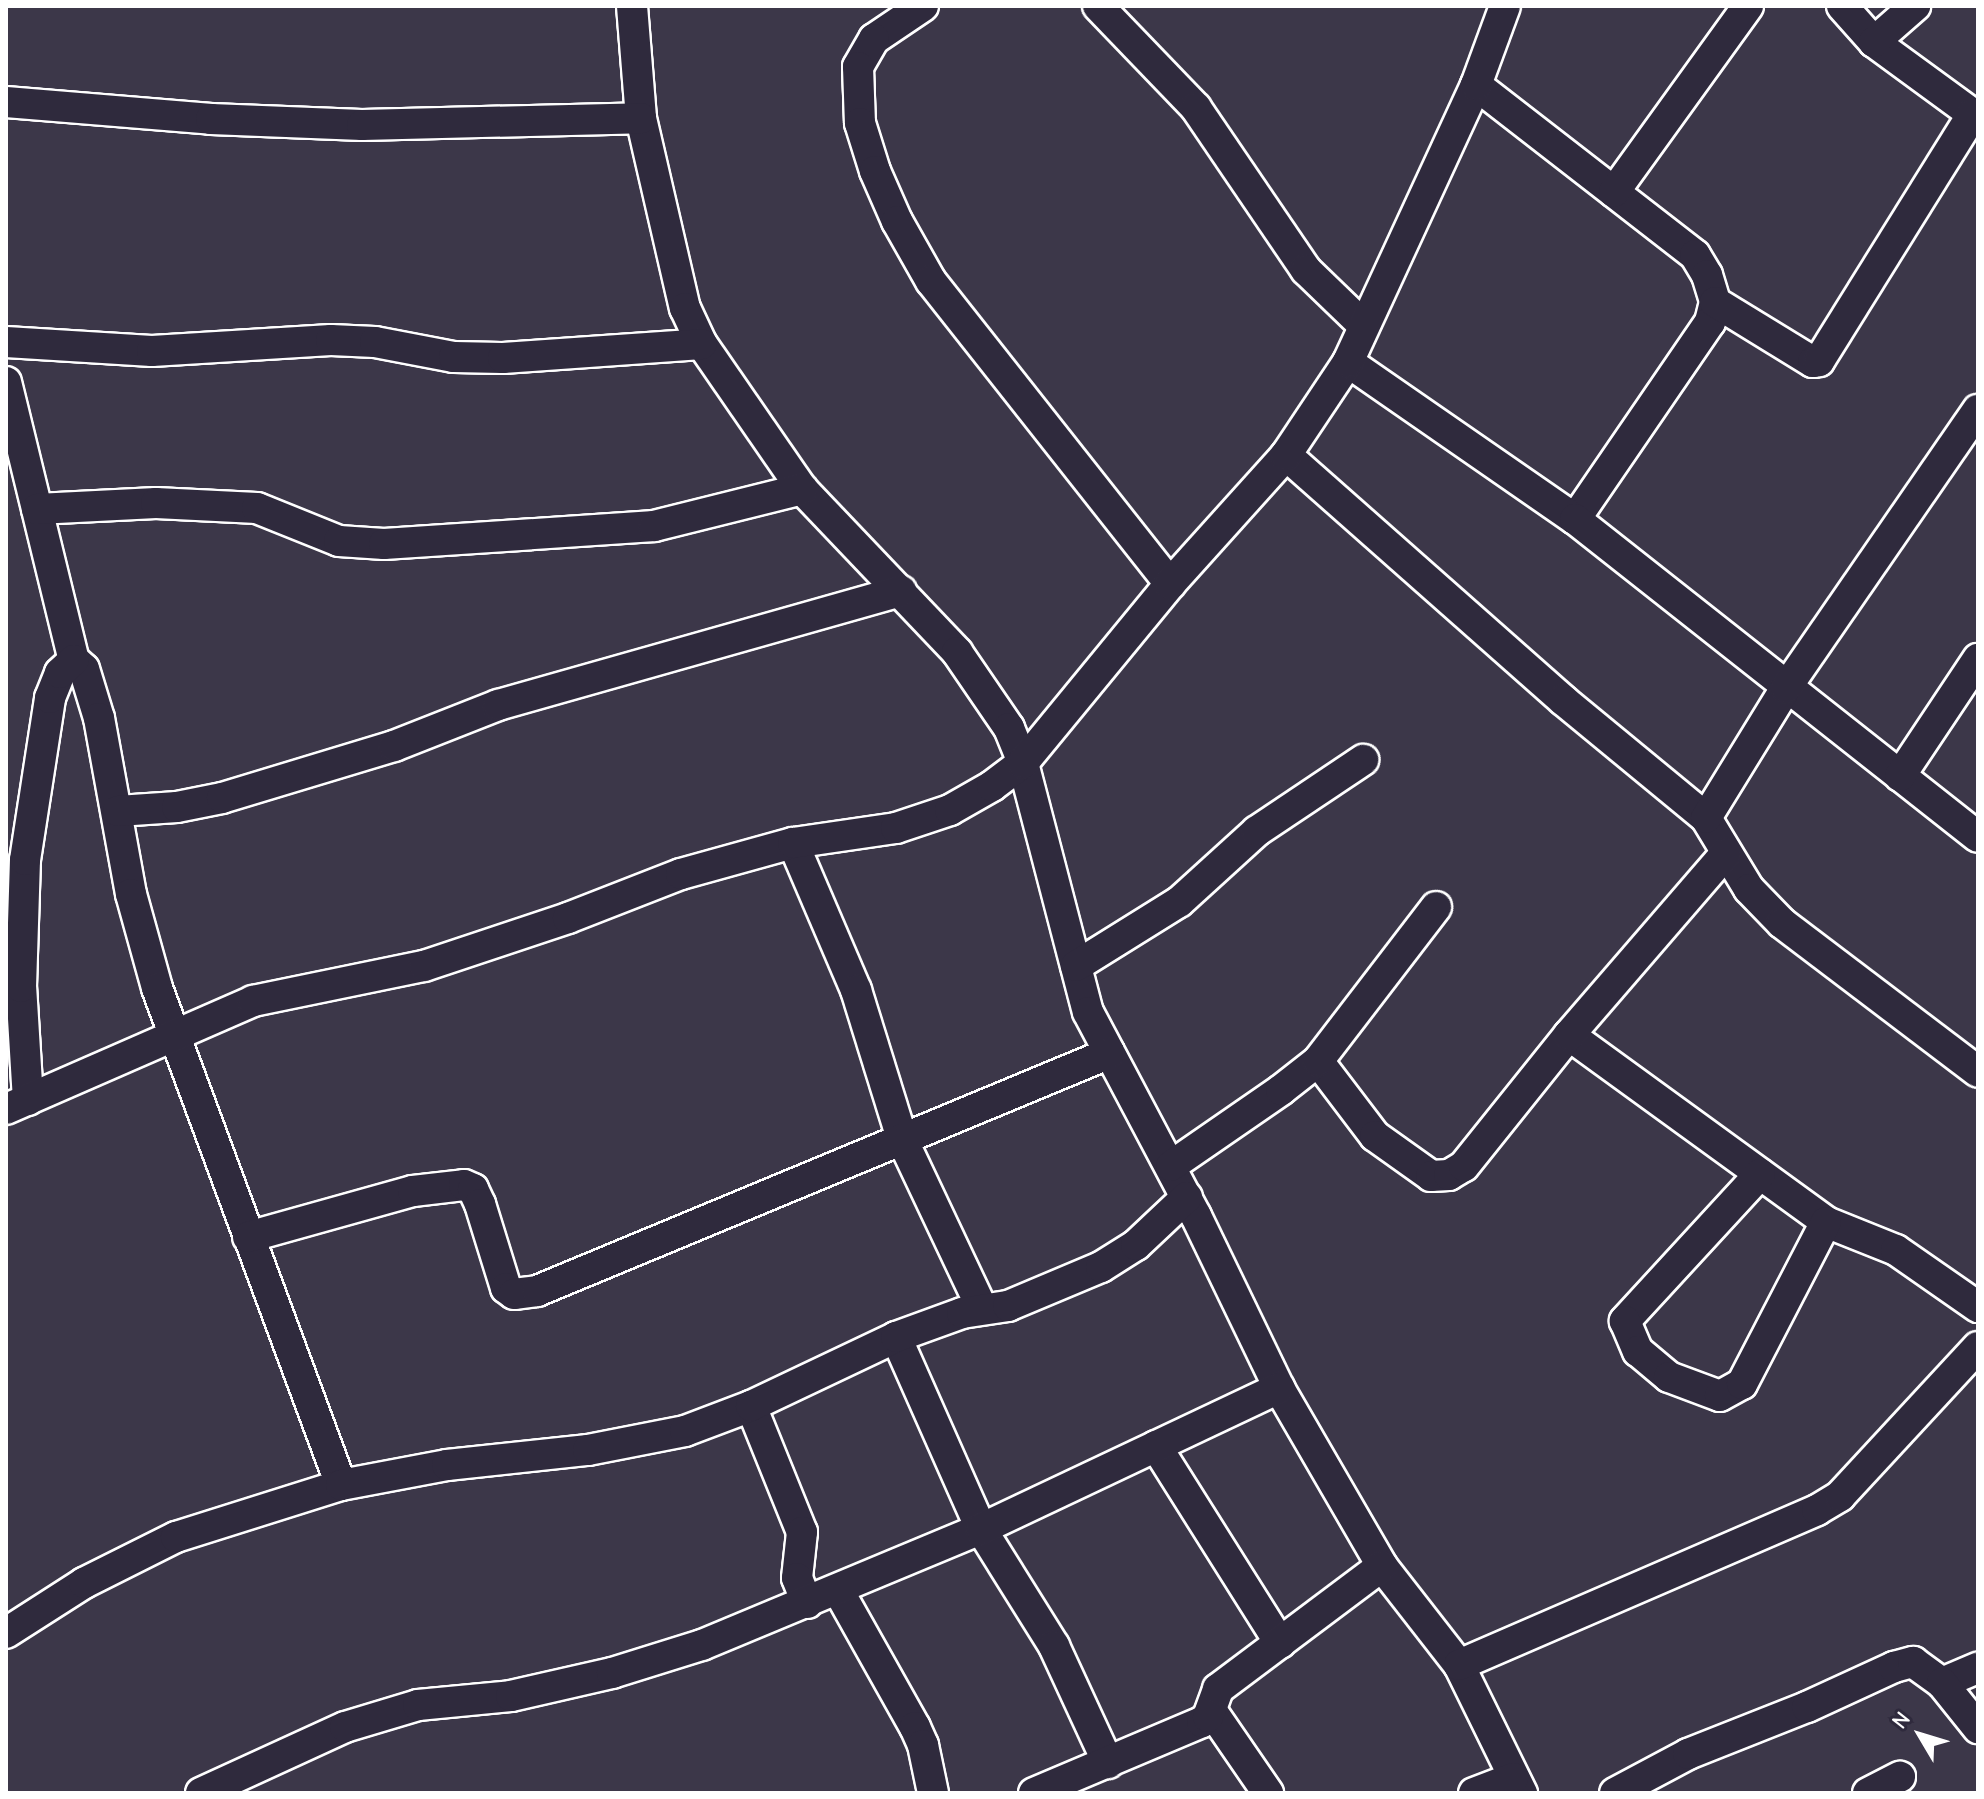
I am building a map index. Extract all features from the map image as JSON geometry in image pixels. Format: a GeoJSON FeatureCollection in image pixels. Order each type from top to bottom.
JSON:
{"type":"FeatureCollection","features":[{"type":"Feature","properties":{"kind":"street"},"geometry":{"type":"LineString","coordinates":[[632,6],[641,118],[685,308],[702,344],[802,489],[957,652],[1009,728],[1023,763],[1088,1012],[1187,1197],[1279,1388],[1382,1566],[1459,1665],[1518,1785],[1474,1793]]}},
{"type":"Feature","properties":{"kind":"street"},"geometry":{"type":"LineString","coordinates":[[923,6],[874,39],[858,67],[860,123],[875,171],[897,221],[931,281],[1170,584]]}},
{"type":"Feature","properties":{"kind":"street"},"geometry":{"type":"LineString","coordinates":[[1098,6],[1196,108],[1306,270],[1363,325]]}},
{"type":"Feature","properties":{"kind":"street"},"geometry":{"type":"LineString","coordinates":[[74,660],[60,673],[50,698],[25,860],[17,1104],[253,1001],[424,966],[568,918],[681,874],[793,843],[896,828],[950,810],[992,786],[1023,763],[1170,584],[1286,455],[1348,362],[1476,85],[1505,6]]}},
{"type":"Feature","properties":{"kind":"street"},"geometry":{"type":"LineString","coordinates":[[1614,192],[1748,6]]}},
{"type":"Feature","properties":{"kind":"street"},"geometry":{"type":"LineString","coordinates":[[1715,302],[1813,362],[1819,361],[1976,116],[1874,42],[1842,6]]}},
{"type":"Feature","properties":{"kind":"street"},"geometry":{"type":"LineString","coordinates":[[1874,42],[1915,6]]}},
{"type":"Feature","properties":{"kind":"street"},"geometry":{"type":"LineString","coordinates":[[1476,85],[1695,255],[1707,275],[1715,302],[1710,322],[1575,519]]}},
{"type":"Feature","properties":{"kind":"street"},"geometry":{"type":"LineString","coordinates":[[6,102],[211,119],[362,125],[641,118]]}},
{"type":"Feature","properties":{"kind":"street"},"geometry":{"type":"LineString","coordinates":[[6,342],[152,351],[331,340],[375,342],[454,357],[503,358],[702,344]]}},
{"type":"Feature","properties":{"kind":"street"},"geometry":{"type":"LineString","coordinates":[[1348,362],[1575,519],[1978,837]]}},
{"type":"Feature","properties":{"kind":"street"},"geometry":{"type":"LineString","coordinates":[[6,382],[74,660],[84,669],[99,718],[131,894],[173,1034],[230,1180],[248,1237],[341,1485]]}},
{"type":"Feature","properties":{"kind":"street"},"geometry":{"type":"LineString","coordinates":[[1706,818],[1786,688],[1978,410]]}},
{"type":"Feature","properties":{"kind":"street"},"geometry":{"type":"LineString","coordinates":[[1286,455],[1563,700],[1706,818],[1749,889],[1782,923],[1978,1072]]}},
{"type":"Feature","properties":{"kind":"street"},"geometry":{"type":"LineString","coordinates":[[37,509],[156,503],[257,508],[339,541],[384,544],[654,526],[802,489]]}},
{"type":"Feature","properties":{"kind":"street"},"geometry":{"type":"LineString","coordinates":[[118,811],[177,807],[222,798],[394,746],[498,705],[901,591]]}},
{"type":"Feature","properties":{"kind":"street"},"geometry":{"type":"LineString","coordinates":[[1900,776],[1978,659]]}},
{"type":"Feature","properties":{"kind":"street"},"geometry":{"type":"LineString","coordinates":[[1076,966],[1179,902],[1257,831],[1363,760]]}},
{"type":"Feature","properties":{"kind":"street"},"geometry":{"type":"LineString","coordinates":[[793,843],[856,990],[902,1139],[982,1308]]}},
{"type":"Feature","properties":{"kind":"street"},"geometry":{"type":"LineString","coordinates":[[1318,1061],[1375,1136],[1431,1176],[1449,1175],[1464,1166],[1569,1035],[1726,853]]}},
{"type":"Feature","properties":{"kind":"street"},"geometry":{"type":"LineString","coordinates":[[1171,1166],[1318,1061],[1436,907]]}},
{"type":"Feature","properties":{"kind":"street"},"geometry":{"type":"LineString","coordinates":[[1569,1035],[1826,1222],[1896,1250],[1978,1307]]}},
{"type":"Feature","properties":{"kind":"street"},"geometry":{"type":"LineString","coordinates":[[248,1237],[413,1191],[464,1185],[473,1189],[480,1204],[501,1278],[514,1294],[537,1291],[1110,1053]]}},
{"type":"Feature","properties":{"kind":"street"},"geometry":{"type":"LineString","coordinates":[[1760,1174],[1625,1321],[1638,1351],[1669,1377],[1720,1396],[1742,1384],[1826,1222]]}},
{"type":"Feature","properties":{"kind":"street"},"geometry":{"type":"LineString","coordinates":[[6,1633],[84,1583],[176,1537],[341,1485],[447,1465],[602,1447],[685,1431],[751,1406],[896,1337],[982,1308],[1008,1306],[1101,1267],[1146,1237],[1187,1197]]}},
{"type":"Feature","properties":{"kind":"street"},"geometry":{"type":"LineString","coordinates":[[896,1337],[981,1529],[1054,1646],[1108,1763]]}},
{"type":"Feature","properties":{"kind":"street"},"geometry":{"type":"LineString","coordinates":[[1459,1665],[1817,1510],[1840,1496],[1978,1347]]}},
{"type":"Feature","properties":{"kind":"street"},"geometry":{"type":"LineString","coordinates":[[201,1793],[345,1727],[418,1705],[511,1696],[612,1673],[702,1645],[981,1529],[1279,1388]]}},
{"type":"Feature","properties":{"kind":"street"},"geometry":{"type":"LineString","coordinates":[[751,1406],[802,1532],[797,1578],[807,1603]]}},
{"type":"Feature","properties":{"kind":"street"},"geometry":{"type":"LineString","coordinates":[[1156,1446],[1280,1643]]}},
{"type":"Feature","properties":{"kind":"street"},"geometry":{"type":"LineString","coordinates":[[1034,1793],[1202,1722],[1211,1710],[1218,1689],[1382,1566]]}},
{"type":"Feature","properties":{"kind":"street"},"geometry":{"type":"LineString","coordinates":[[838,1590],[915,1727],[923,1745],[933,1793]]}},
{"type":"Feature","properties":{"kind":"street"},"geometry":{"type":"LineString","coordinates":[[1615,1793],[1688,1754],[1807,1707],[1894,1667],[1913,1662],[1942,1683],[1978,1728]]}},
{"type":"Feature","properties":{"kind":"street"},"geometry":{"type":"LineString","coordinates":[[1942,1683],[1978,1668]]}},
{"type":"Feature","properties":{"kind":"street"},"geometry":{"type":"LineString","coordinates":[[1211,1710],[1268,1793]]}},
{"type":"Feature","properties":{"kind":"street"},"geometry":{"type":"LineString","coordinates":[[1868,1793],[1900,1777]]}}]}
